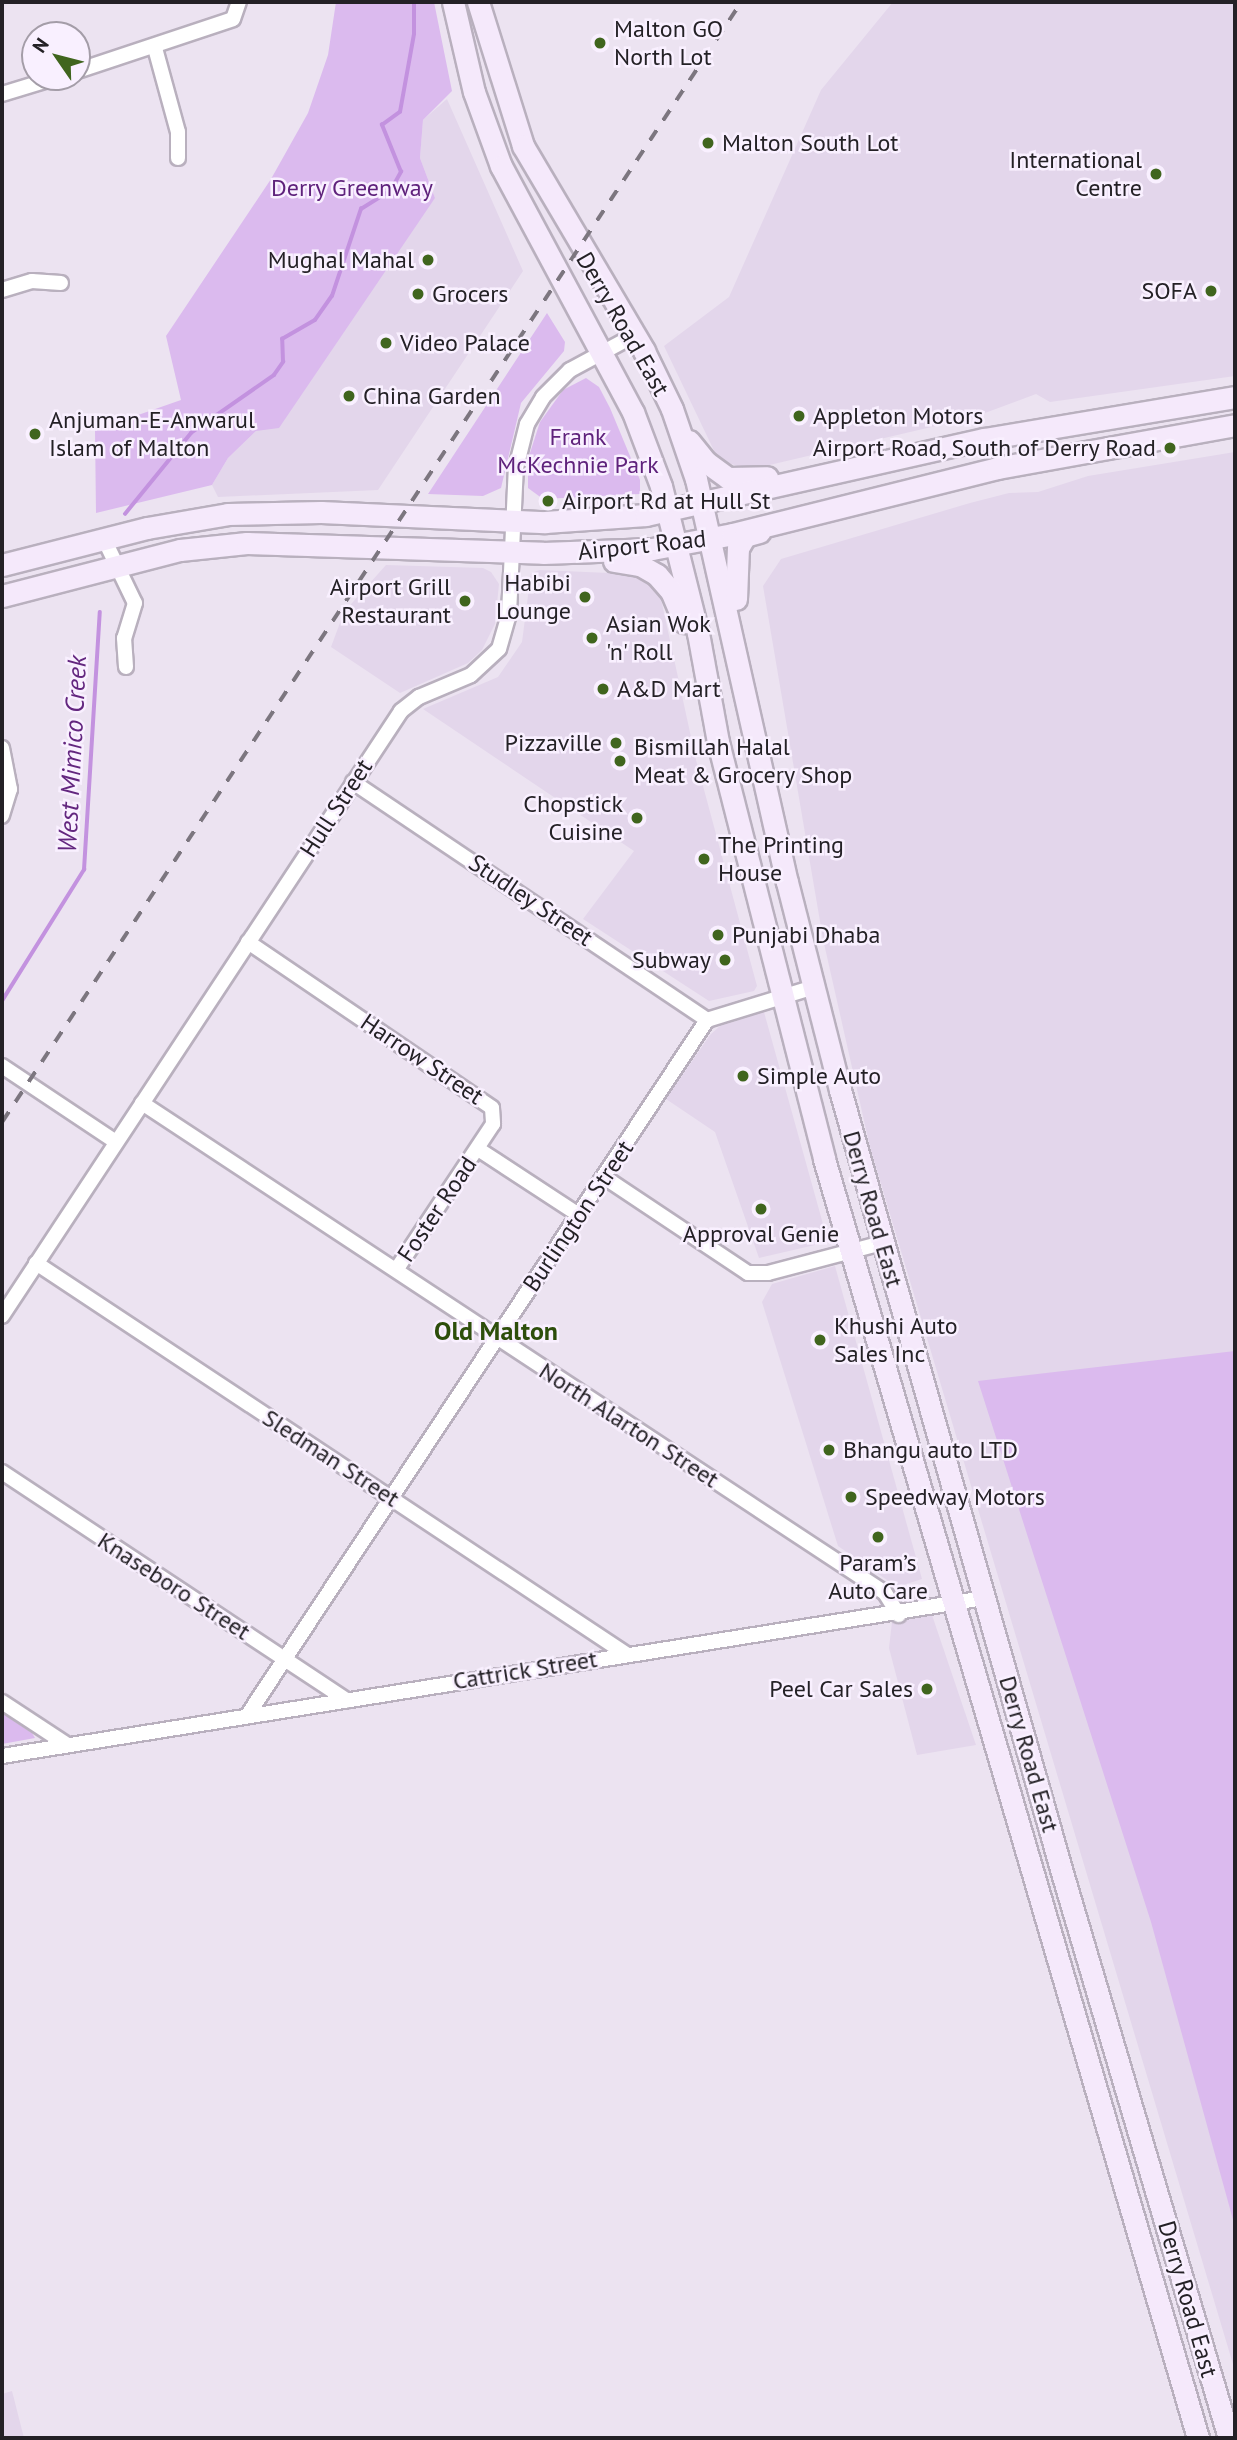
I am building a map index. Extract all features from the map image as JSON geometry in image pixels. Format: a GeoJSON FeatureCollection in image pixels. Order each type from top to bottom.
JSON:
{"type":"FeatureCollection","features":[{"type":"Feature","properties":{"kind":"main road","name":"Derry Road East"},"geometry":{"type":"LineString","coordinates":[[453,2],[474,93],[501,166],[633,412],[667,510],[698,633],[718,742],[850,1251],[1198,2438]]}},
{"type":"Feature","properties":{"kind":"main road","name":"Derry Road East"},"geometry":{"type":"LineString","coordinates":[[478,2],[523,146],[549,196],[635,335],[672,409],[702,503],[814,986],[882,1243],[1229,2438]]}},
{"type":"Feature","properties":{"kind":"main road","name":"Airport Road"},"geometry":{"type":"LineString","coordinates":[[2,565],[178,522],[254,512],[572,522],[667,510],[1056,424],[1235,397]]}},
{"type":"Feature","properties":{"kind":"main road"},"geometry":{"type":"LineString","coordinates":[[672,409],[690,444],[728,478],[755,480],[817,465],[833,472]]}},
{"type":"Feature","properties":{"kind":"main road","name":"Airport Road"},"geometry":{"type":"LineString","coordinates":[[2,596],[180,550],[272,541],[594,554],[676,545],[1062,454],[1235,425]]}},
{"type":"Feature","properties":{"kind":"main road"},"geometry":{"type":"LineString","coordinates":[[735,651],[743,634],[734,579],[741,541],[745,536],[839,512],[842,507]]}},
{"type":"Feature","properties":{"kind":"main road"},"geometry":{"type":"LineString","coordinates":[[594,554],[599,559],[640,565],[657,575],[671,591],[684,623],[698,633]]}},
{"type":"Feature","properties":{"kind":"main road"},"geometry":{"type":"LineString","coordinates":[[986,1717],[1016,1709]]}},
{"type":"Feature","properties":{"kind":"street"},"geometry":{"type":"LineString","coordinates":[[91,67],[155,48],[233,19],[239,2]]}},
{"type":"Feature","properties":{"kind":"street"},"geometry":{"type":"LineString","coordinates":[[155,48],[178,132],[178,158]]}},
{"type":"Feature","properties":{"kind":"street"},"geometry":{"type":"LineString","coordinates":[[2,94],[21,88]]}},
{"type":"Feature","properties":{"kind":"street"},"geometry":{"type":"LineString","coordinates":[[2,290],[32,281],[61,283]]}},
{"type":"Feature","properties":{"kind":"street","name":"Hull Street"},"geometry":{"type":"LineString","coordinates":[[2,1316],[404,707],[471,676],[499,649],[509,614],[519,451],[527,424],[559,379],[635,335]]}},
{"type":"Feature","properties":{"kind":"street"},"geometry":{"type":"LineString","coordinates":[[104,539],[135,603],[124,638],[126,667]]}},
{"type":"Feature","properties":{"kind":"street"},"geometry":{"type":"LineString","coordinates":[[2,748],[8,771],[7,799],[2,816]]}},
{"type":"Feature","properties":{"kind":"street","name":"Studley Street"},"geometry":{"type":"LineString","coordinates":[[353,782],[707,1020]]}},
{"type":"Feature","properties":{"kind":"street","name":"Harrow Street"},"geometry":{"type":"LineString","coordinates":[[248,942],[486,1101],[495,1115],[494,1124],[478,1149]]}},
{"type":"Feature","properties":{"kind":"street"},"geometry":{"type":"LineString","coordinates":[[707,1020],[814,986]]}},
{"type":"Feature","properties":{"kind":"street","name":"Burlington Street"},"geometry":{"type":"LineString","coordinates":[[247,1716],[707,1020]]}},
{"type":"Feature","properties":{"kind":"street"},"geometry":{"type":"LineString","coordinates":[[2,1066],[116,1142]]}},
{"type":"Feature","properties":{"kind":"street","name":"North Alarton Street"},"geometry":{"type":"LineString","coordinates":[[142,1103],[885,1593],[900,1615]]}},
{"type":"Feature","properties":{"kind":"street"},"geometry":{"type":"LineString","coordinates":[[478,1149],[579,1215]]}},
{"type":"Feature","properties":{"kind":"street","name":"Foster Road"},"geometry":{"type":"LineString","coordinates":[[396,1270],[478,1149]]}},
{"type":"Feature","properties":{"kind":"street"},"geometry":{"type":"LineString","coordinates":[[604,1177],[748,1273],[768,1273],[882,1243]]}},
{"type":"Feature","properties":{"kind":"street","name":"Sledman Street"},"geometry":{"type":"LineString","coordinates":[[36,1263],[626,1654]]}},
{"type":"Feature","properties":{"kind":"street","name":"Knaseboro Street"},"geometry":{"type":"LineString","coordinates":[[2,1472],[347,1700]]}},
{"type":"Feature","properties":{"kind":"street","name":"Cattrick Street"},"geometry":{"type":"LineString","coordinates":[[65,1744],[626,1654],[900,1615],[984,1598]]}},
{"type":"Feature","properties":{"kind":"street"},"geometry":{"type":"LineString","coordinates":[[2,1702],[65,1744]]}},
{"type":"Feature","properties":{"kind":"street"},"geometry":{"type":"LineString","coordinates":[[2,1756],[65,1744]]}},
{"type":"Feature","properties":{"kind":"street"},"geometry":{"type":"LineString","coordinates":[[1217,2398],[1235,2434]]}},
{"type":"Feature","properties":{"kind":"shaded area"},"geometry":{"type":"Polygon","coordinates":[[[893,2],[1235,2],[1235,376],[1050,402],[1036,394],[974,417],[748,470],[718,459],[664,346],[729,297],[821,90],[893,2]]]}},
{"type":"Feature","properties":{"kind":"shaded area"},"geometry":{"type":"Polygon","coordinates":[[[447,99],[523,271],[378,490],[218,497],[212,485],[228,458],[256,431],[435,198],[420,158],[423,120],[447,99]]]}},
{"type":"Feature","properties":{"kind":"shaded area"},"geometry":{"type":"Polygon","coordinates":[[[1235,452],[1235,2371],[870,1147],[823,939],[763,586],[781,559],[970,503],[1009,493],[1038,492],[1088,476],[1235,452]]]}},
{"type":"Feature","properties":{"kind":"shaded area"},"geometry":{"type":"Polygon","coordinates":[[[386,565],[483,568],[491,572],[499,584],[495,624],[482,650],[468,663],[400,693],[331,647],[344,612],[386,565]]]}},
{"type":"Feature","properties":{"kind":"shaded area"},"geometry":{"type":"Polygon","coordinates":[[[540,570],[632,574],[652,585],[661,599],[696,760],[757,986],[754,991],[709,1001],[583,919],[634,851],[423,709],[498,677],[522,642],[531,573],[540,570]]]}},
{"type":"Feature","properties":{"kind":"shaded area"},"geometry":{"type":"Polygon","coordinates":[[[764,1012],[828,1242],[759,1258],[715,1132],[666,1099],[710,1035],[720,1026],[764,1012]]]}},
{"type":"Feature","properties":{"kind":"shaded area"},"geometry":{"type":"Polygon","coordinates":[[[835,1266],[922,1579],[897,1587],[838,1546],[762,1302],[772,1284],[835,1266]]]}},
{"type":"Feature","properties":{"kind":"shaded area"},"geometry":{"type":"Polygon","coordinates":[[[932,1615],[976,1745],[917,1755],[889,1648],[892,1622],[932,1615]]]}},
{"type":"Feature","properties":{"kind":"shaded area"},"geometry":{"type":"Polygon","coordinates":[[[12,2391],[24,2438],[2,2438],[2,2394],[12,2391]]]}},
{"type":"Feature","properties":{"kind":"green space","name":"Derry Greenway"},"geometry":{"type":"Polygon","coordinates":[[[336,2],[434,2],[452,91],[423,120],[420,158],[435,198],[279,428],[256,431],[228,458],[212,485],[96,513],[95,430],[181,400],[166,336],[271,179],[308,113],[328,55],[336,2]]]}},
{"type":"Feature","properties":{"kind":"green space","name":"Frank McKechnie Park"},"geometry":{"type":"Polygon","coordinates":[[[547,313],[565,342],[564,351],[521,403],[501,488],[483,496],[428,494],[547,313]]]}},
{"type":"Feature","properties":{"kind":"green space","name":"Frank McKechnie Park"},"geometry":{"type":"Polygon","coordinates":[[[586,378],[599,387],[610,408],[640,480],[640,494],[543,499],[528,488],[528,459],[540,422],[563,390],[586,378]]]}},
{"type":"Feature","properties":{"kind":"green space"},"geometry":{"type":"Polygon","coordinates":[[[1235,1351],[1235,2227],[1151,1922],[978,1381],[1235,1351]]]}},
{"type":"Feature","properties":{"kind":"green space"},"geometry":{"type":"Polygon","coordinates":[[[2,1713],[32,1733],[35,1738],[2,1744],[2,1713]]]}},
{"type":"Feature","properties":{"kind":"waterway","name":"West Mimico Creek"},"geometry":{"type":"LineString","coordinates":[[125,514],[191,433],[274,375],[283,362],[282,339],[315,320],[332,296],[361,209],[391,190],[401,172],[382,125],[400,112],[414,34],[414,2]]}},
{"type":"Feature","properties":{"kind":"waterway","name":"West Mimico Creek"},"geometry":{"type":"LineString","coordinates":[[2,1001],[84,870],[100,612]]}},
{"type":"Feature","properties":{"kind":"railway"},"geometry":{"type":"LineString","coordinates":[[2,1122],[741,2]]}},
{"type":"Feature","properties":{"kind":"place","name":"Malton GO North Lot"},"geometry":{"type":"Point","coordinates":[600,43]}},
{"type":"Feature","properties":{"kind":"place","name":"Malton South Lot"},"geometry":{"type":"Point","coordinates":[708,143]}},
{"type":"Feature","properties":{"kind":"place","name":"International Centre"},"geometry":{"type":"Point","coordinates":[1156,174]}},
{"type":"Feature","properties":{"kind":"place","name":"Mughal Mahal"},"geometry":{"type":"Point","coordinates":[428,260]}},
{"type":"Feature","properties":{"kind":"place","name":"SOFA"},"geometry":{"type":"Point","coordinates":[1211,291]}},
{"type":"Feature","properties":{"kind":"place","name":"Grocers"},"geometry":{"type":"Point","coordinates":[418,294]}},
{"type":"Feature","properties":{"kind":"place","name":"Video Palace"},"geometry":{"type":"Point","coordinates":[386,343]}},
{"type":"Feature","properties":{"kind":"place","name":"China Garden"},"geometry":{"type":"Point","coordinates":[349,396]}},
{"type":"Feature","properties":{"kind":"place","name":"Appleton Motors"},"geometry":{"type":"Point","coordinates":[799,416]}},
{"type":"Feature","properties":{"kind":"place","name":"Anjuman-E-Anwarul Islam of Malton"},"geometry":{"type":"Point","coordinates":[35,434]}},
{"type":"Feature","properties":{"kind":"place","name":"Airport Road, South of Derry Road"},"geometry":{"type":"Point","coordinates":[1170,448]}},
{"type":"Feature","properties":{"kind":"place","name":"Airport Rd at Hull St"},"geometry":{"type":"Point","coordinates":[548,501]}},
{"type":"Feature","properties":{"kind":"place","name":"Habibi Lounge"},"geometry":{"type":"Point","coordinates":[585,597]}},
{"type":"Feature","properties":{"kind":"place","name":"Airport Grill Restaurant"},"geometry":{"type":"Point","coordinates":[465,601]}},
{"type":"Feature","properties":{"kind":"place","name":"Asian Wok 'n' Roll"},"geometry":{"type":"Point","coordinates":[592,638]}},
{"type":"Feature","properties":{"kind":"place","name":"A&D Mart"},"geometry":{"type":"Point","coordinates":[603,689]}},
{"type":"Feature","properties":{"kind":"place","name":"Pizzaville"},"geometry":{"type":"Point","coordinates":[616,743]}},
{"type":"Feature","properties":{"kind":"place","name":"Bismillah Halal Meat & Grocery Shop"},"geometry":{"type":"Point","coordinates":[620,761]}},
{"type":"Feature","properties":{"kind":"place","name":"Chopstick Cuisine"},"geometry":{"type":"Point","coordinates":[637,818]}},
{"type":"Feature","properties":{"kind":"place","name":"The Printing House"},"geometry":{"type":"Point","coordinates":[704,859]}},
{"type":"Feature","properties":{"kind":"place","name":"Punjabi Dhaba"},"geometry":{"type":"Point","coordinates":[718,935]}},
{"type":"Feature","properties":{"kind":"place","name":"Subway"},"geometry":{"type":"Point","coordinates":[725,960]}},
{"type":"Feature","properties":{"kind":"place","name":"Simple Auto"},"geometry":{"type":"Point","coordinates":[743,1076]}},
{"type":"Feature","properties":{"kind":"place","name":"Approval Genie"},"geometry":{"type":"Point","coordinates":[761,1209]}},
{"type":"Feature","properties":{"kind":"place","name":"Khushi Auto Sales Inc"},"geometry":{"type":"Point","coordinates":[820,1340]}},
{"type":"Feature","properties":{"kind":"place","name":"Bhangu auto LTD"},"geometry":{"type":"Point","coordinates":[829,1450]}},
{"type":"Feature","properties":{"kind":"place","name":"Speedway Motors"},"geometry":{"type":"Point","coordinates":[851,1497]}},
{"type":"Feature","properties":{"kind":"place","name":"Param’s Auto Care"},"geometry":{"type":"Point","coordinates":[878,1537]}},
{"type":"Feature","properties":{"kind":"place","name":"Peel Car Sales"},"geometry":{"type":"Point","coordinates":[927,1689]}},
{"type":"Feature","properties":{"kind":"district","name":"Old Malton"},"geometry":{"type":"Point","coordinates":[496,1331]}}]}
